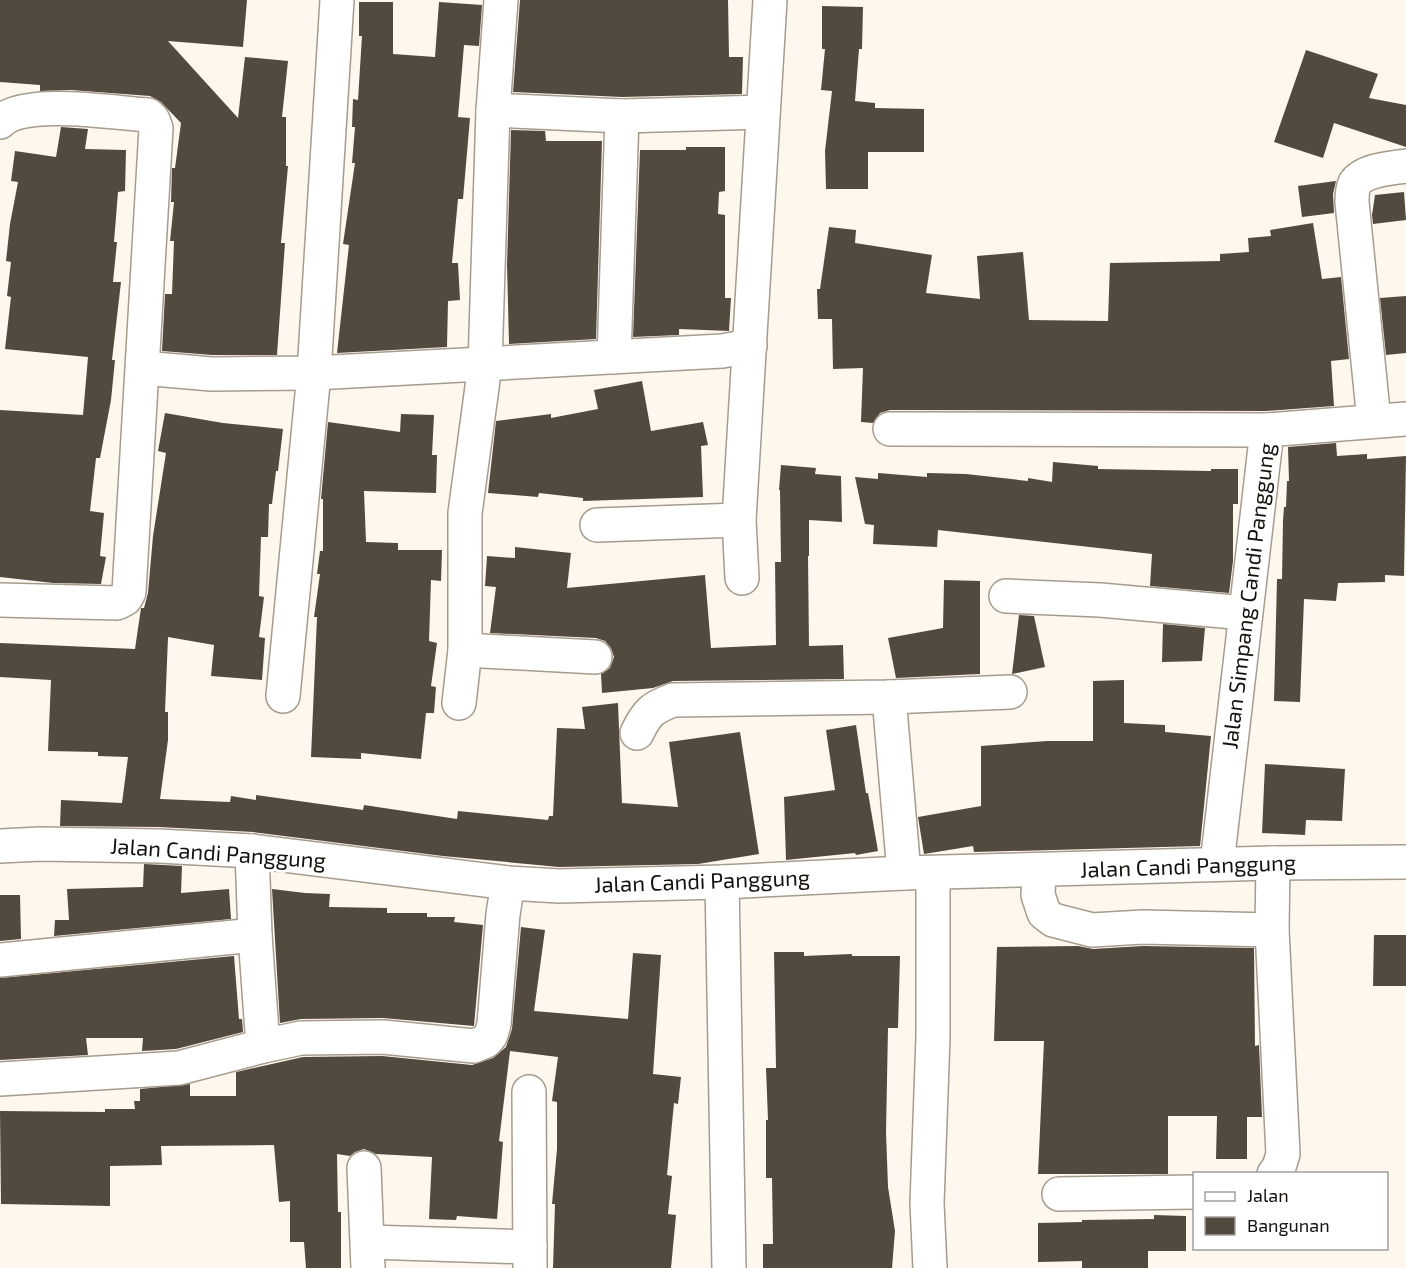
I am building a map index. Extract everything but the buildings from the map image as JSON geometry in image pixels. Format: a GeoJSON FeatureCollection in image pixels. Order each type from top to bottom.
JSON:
{"type":"FeatureCollection","features":[{"type":"Feature","properties":{"kind":"street"},"geometry":{"type":"LineString","coordinates":[[283,696],[314,373],[337,0]]}},
{"type":"Feature","properties":{"kind":"street"},"geometry":{"type":"LineString","coordinates":[[459,703],[465,650],[465,513],[485,365],[493,110],[501,0]]}},
{"type":"Feature","properties":{"kind":"street"},"geometry":{"type":"LineString","coordinates":[[742,578],[740,520],[770,0]]}},
{"type":"Feature","properties":{"kind":"street"},"geometry":{"type":"LineString","coordinates":[[0,122],[18,112],[48,108],[148,115],[155,124],[156,144],[129,592],[125,599],[117,603],[0,600]]}},
{"type":"Feature","properties":{"kind":"street"},"geometry":{"type":"LineString","coordinates":[[493,110],[622,116],[763,112]]}},
{"type":"Feature","properties":{"kind":"street"},"geometry":{"type":"LineString","coordinates":[[614,357],[622,116]]}},
{"type":"Feature","properties":{"kind":"street"},"geometry":{"type":"LineString","coordinates":[[1374,421],[1352,190],[1356,181],[1368,174],[1406,166]]}},
{"type":"Feature","properties":{"kind":"street"},"geometry":{"type":"LineString","coordinates":[[143,368],[210,374],[314,373],[723,351],[750,346]]}},
{"type":"Feature","properties":{"kind":"street","name":"Jalan Simpang Candi Panggung"},"geometry":{"type":"LineString","coordinates":[[1217,864],[1267,430],[1406,418]]}},
{"type":"Feature","properties":{"kind":"street"},"geometry":{"type":"LineString","coordinates":[[890,429],[1267,430]]}},
{"type":"Feature","properties":{"kind":"street"},"geometry":{"type":"LineString","coordinates":[[597,525],[740,520]]}},
{"type":"Feature","properties":{"kind":"street"},"geometry":{"type":"LineString","coordinates":[[1006,596],[1100,600],[1245,613]]}},
{"type":"Feature","properties":{"kind":"street"},"geometry":{"type":"LineString","coordinates":[[465,650],[595,657]]}},
{"type":"Feature","properties":{"kind":"street"},"geometry":{"type":"LineString","coordinates":[[637,733],[645,716],[655,707],[674,700],[889,697],[1010,692]]}},
{"type":"Feature","properties":{"kind":"street"},"geometry":{"type":"LineString","coordinates":[[889,697],[919,873],[933,1037],[927,1203],[930,1268]]}},
{"type":"Feature","properties":{"kind":"street","name":"Jalan Candi Panggung"},"geometry":{"type":"LineString","coordinates":[[0,846],[40,844],[159,846],[252,851],[508,883],[559,886],[1217,864],[1406,862]]}},
{"type":"Feature","properties":{"kind":"street"},"geometry":{"type":"LineString","coordinates":[[252,851],[263,1046]]}},
{"type":"Feature","properties":{"kind":"street"},"geometry":{"type":"LineString","coordinates":[[1273,863],[1272,930],[1282,1154],[1279,1167],[1275,1172]]}},
{"type":"Feature","properties":{"kind":"street"},"geometry":{"type":"LineString","coordinates":[[1040,870],[1038,895],[1044,913],[1053,920],[1092,930],[1143,927],[1272,930]]}},
{"type":"Feature","properties":{"kind":"street"},"geometry":{"type":"LineString","coordinates":[[722,882],[729,1268]]}},
{"type":"Feature","properties":{"kind":"street"},"geometry":{"type":"LineString","coordinates":[[0,1080],[179,1068],[301,1038],[383,1037],[464,1046],[480,1045],[491,1035],[494,1024],[503,914],[508,883]]}},
{"type":"Feature","properties":{"kind":"street"},"geometry":{"type":"LineString","coordinates":[[0,960],[255,935]]}},
{"type":"Feature","properties":{"kind":"street"},"geometry":{"type":"LineString","coordinates":[[364,1168],[368,1255],[530,1257],[529,1092]]}},
{"type":"Feature","properties":{"kind":"street"},"geometry":{"type":"LineString","coordinates":[[1059,1194],[1193,1192]]}}]}
